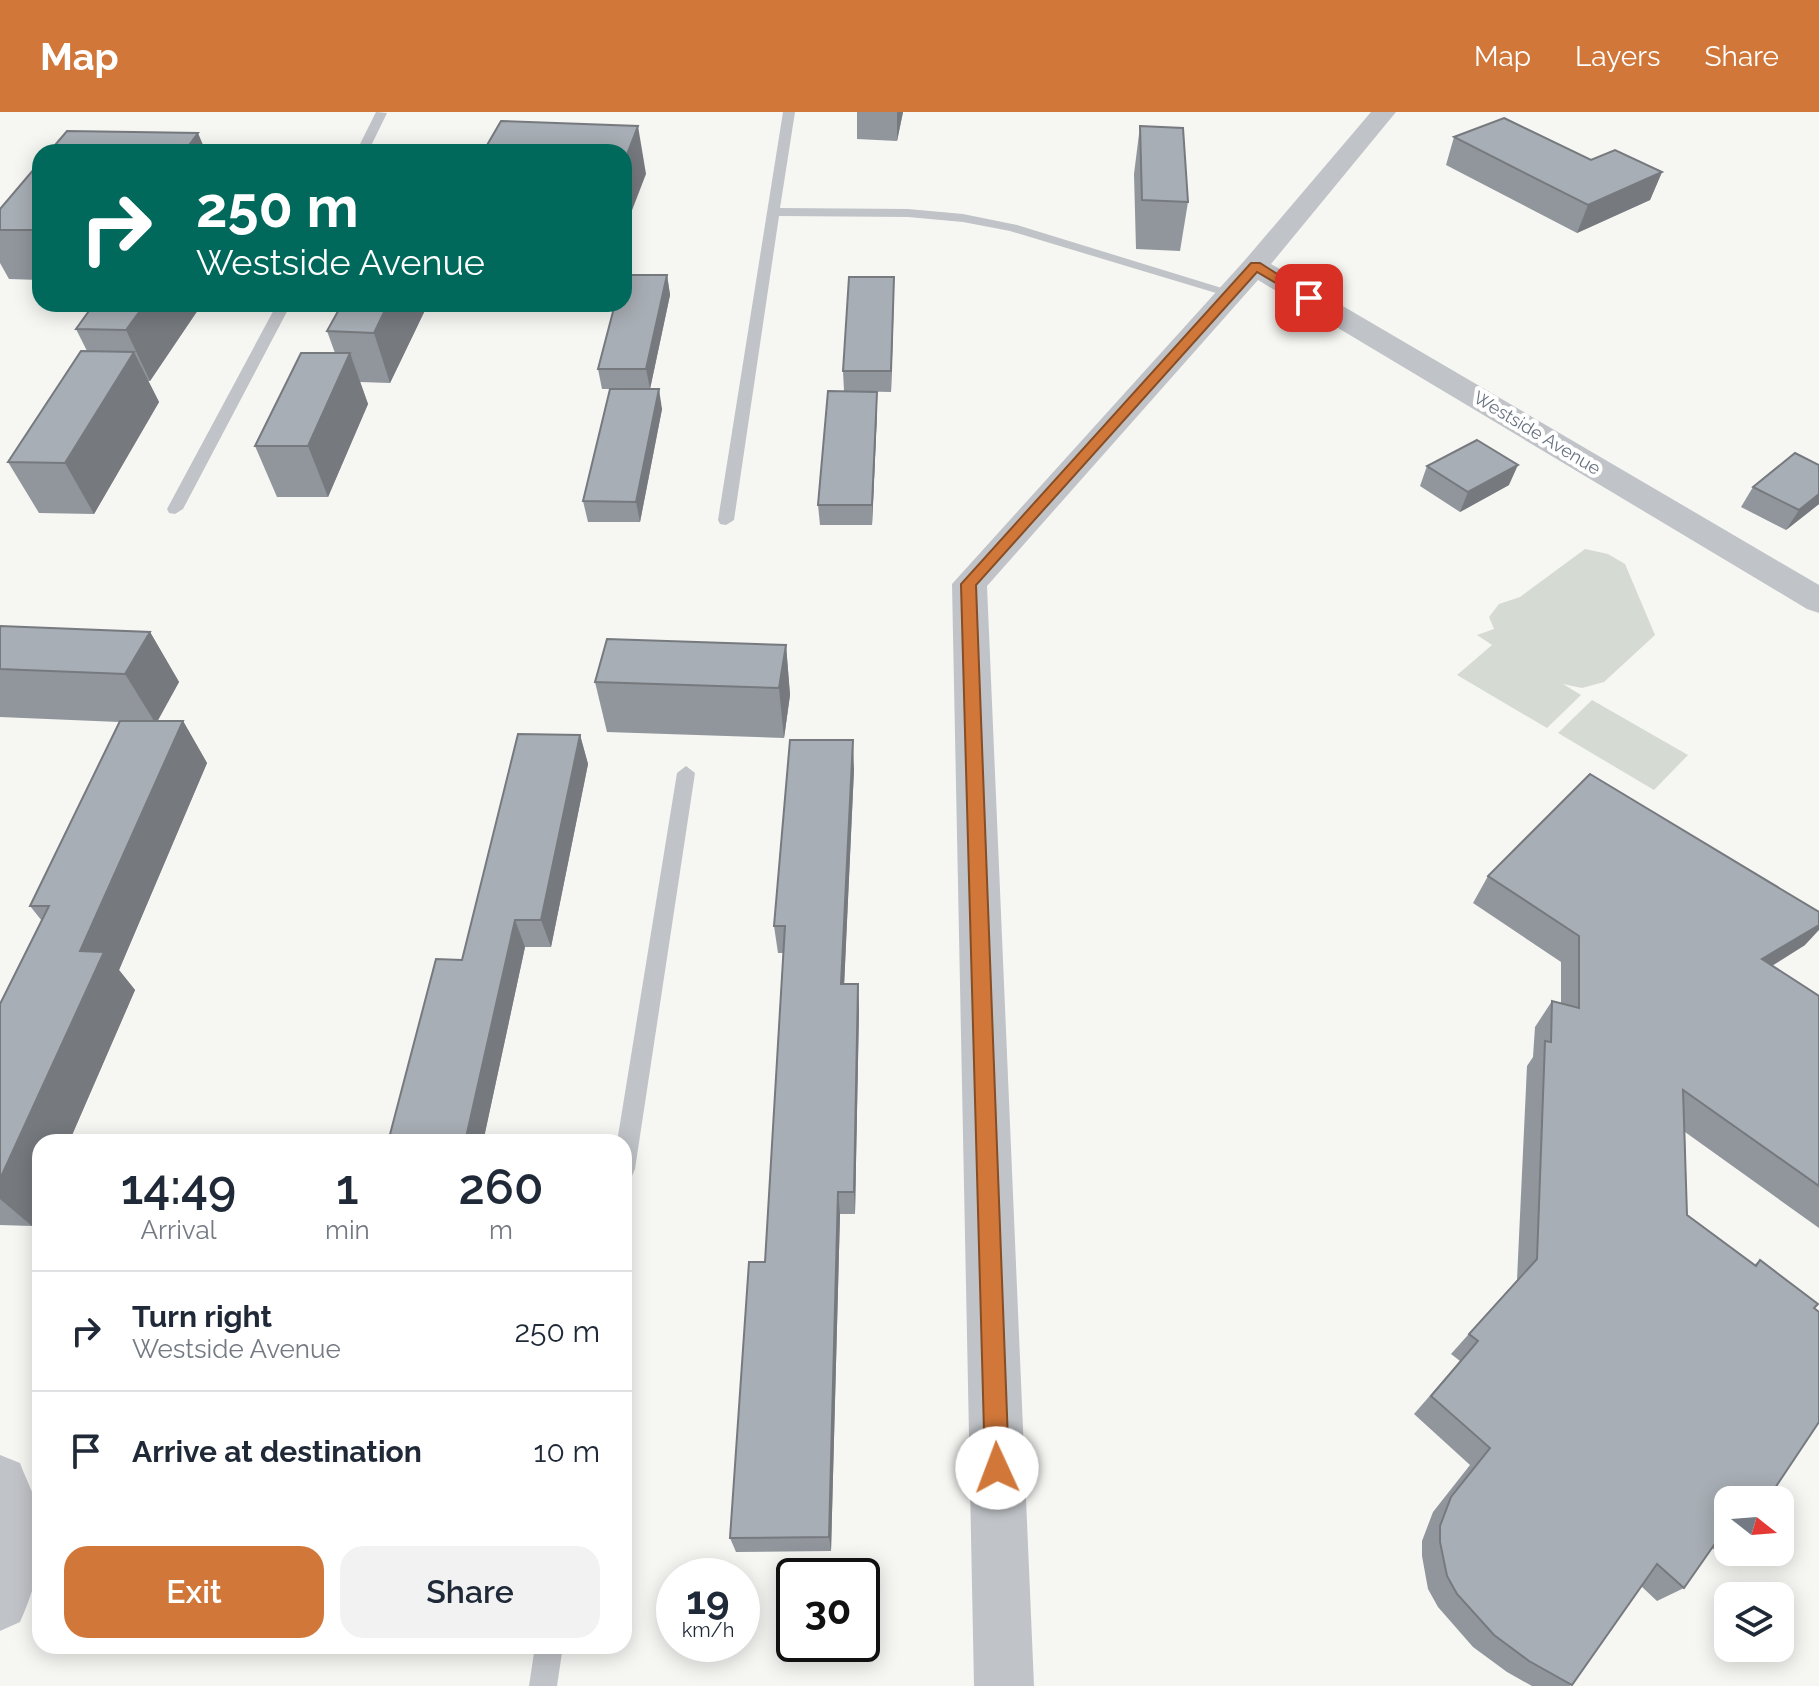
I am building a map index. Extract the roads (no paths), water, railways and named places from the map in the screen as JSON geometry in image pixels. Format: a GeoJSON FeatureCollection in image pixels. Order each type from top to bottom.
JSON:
{"type":"FeatureCollection","features":[{"type":"Feature","properties":{"kind":"street"},"geometry":{"type":"LineString","coordinates":[[1004,1686],[969,584],[1243,279],[1384,112]]}},
{"type":"Feature","properties":{"kind":"street","name":"Westside Avenue"},"geometry":{"type":"LineString","coordinates":[[1243,279],[1819,601]]}},
{"type":"Feature","properties":{"kind":"street"},"geometry":{"type":"LineString","coordinates":[[0,1483],[19,1536],[0,1602]]}},
{"type":"Feature","properties":{"kind":"lane"},"geometry":{"type":"LineString","coordinates":[[726,520],[789,112]]}},
{"type":"Feature","properties":{"kind":"lane"},"geometry":{"type":"LineString","coordinates":[[366,144],[381,113]]}},
{"type":"Feature","properties":{"kind":"lane"},"geometry":{"type":"LineString","coordinates":[[774,212],[908,213],[963,218],[1243,279]]}},
{"type":"Feature","properties":{"kind":"lane"},"geometry":{"type":"LineString","coordinates":[[175,509],[280,312]]}},
{"type":"Feature","properties":{"kind":"lane"},"geometry":{"type":"LineString","coordinates":[[629,1134],[686,773]]}},
{"type":"Feature","properties":{"kind":"lane"},"geometry":{"type":"LineString","coordinates":[[543,1686],[548,1654]]}}]}
